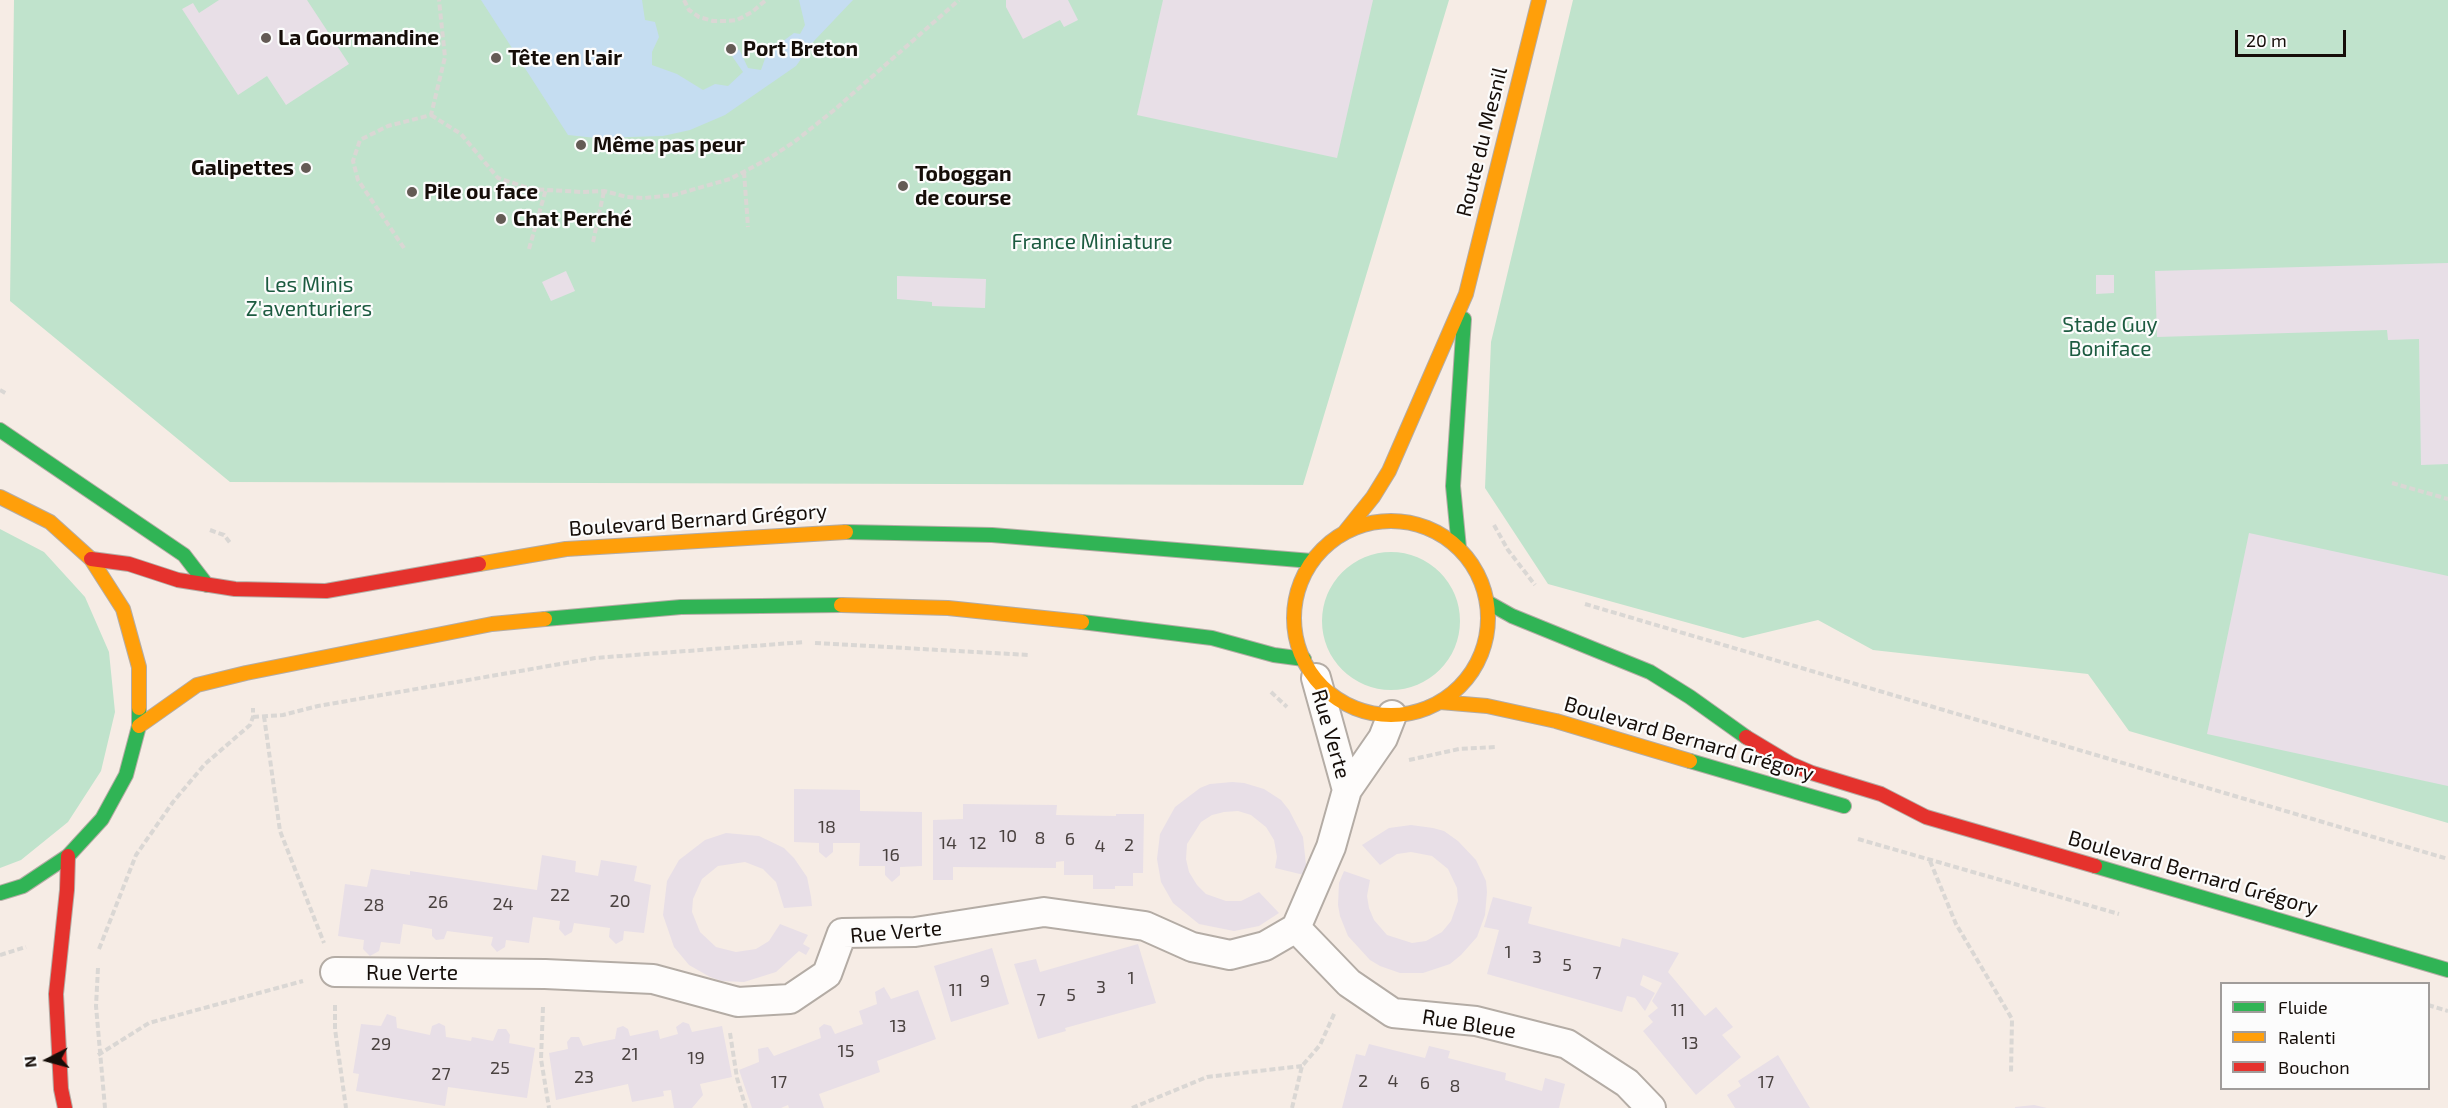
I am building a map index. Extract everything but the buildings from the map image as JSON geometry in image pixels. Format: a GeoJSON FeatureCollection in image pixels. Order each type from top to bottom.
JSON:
{"type":"FeatureCollection","features":[{"type":"Feature","properties":{"kind":"street","name":"Route du Mesnil"},"geometry":{"type":"LineString","coordinates":[[1344,533],[1373,497],[1389,471],[1466,294],[1539,0]]}},
{"type":"Feature","properties":{"kind":"street","name":"Route du Mesnil"},"geometry":{"type":"LineString","coordinates":[[1459,548],[1453,486],[1466,294]]}},
{"type":"Feature","properties":{"kind":"street"},"geometry":{"type":"LineString","coordinates":[[0,430],[184,555],[207,585]]}},
{"type":"Feature","properties":{"kind":"street"},"geometry":{"type":"LineString","coordinates":[[0,497],[50,522],[92,559],[123,609],[139,667],[139,726],[126,775],[102,819],[68,856],[23,886],[0,893]]}},
{"type":"Feature","properties":{"kind":"street"},"geometry":{"type":"LineString","coordinates":[[1391,520],[1416,524],[1439,533],[1459,548],[1472,564],[1482,582],[1487,602],[1487,631],[1479,659],[1463,684],[1440,702],[1418,712],[1392,715],[1364,711],[1337,698],[1310,669],[1295,629],[1295,605],[1301,582],[1312,561],[1327,545],[1344,533],[1367,524],[1391,520]]}},
{"type":"Feature","properties":{"kind":"street","name":"Boulevard Bernard Grégory"},"geometry":{"type":"LineString","coordinates":[[92,559],[129,564],[178,580],[235,589],[326,591],[566,549],[844,531],[992,535],[1312,561]]}},
{"type":"Feature","properties":{"kind":"street","name":"Boulevard Bernard Grégory"},"geometry":{"type":"LineString","coordinates":[[1487,602],[1512,616],[1650,672],[1690,697],[1760,747],[1791,764],[1812,773],[1881,794],[1926,817],[2448,970]]}},
{"type":"Feature","properties":{"kind":"street"},"geometry":{"type":"LineString","coordinates":[[139,726],[196,685],[246,673],[492,624],[681,607],[800,604],[948,608],[1136,627],[1212,639],[1274,655],[1310,669]]}},
{"type":"Feature","properties":{"kind":"street","name":"Rue Verte"},"geometry":{"type":"LineString","coordinates":[[1310,669],[1347,790]]}},
{"type":"Feature","properties":{"kind":"street","name":"Boulevard Bernard Grégory"},"geometry":{"type":"LineString","coordinates":[[1440,702],[1487,706],[1556,721],[1852,808]]}},
{"type":"Feature","properties":{"kind":"street","name":"Rue Verte"},"geometry":{"type":"LineString","coordinates":[[335,972],[545,974],[653,979],[738,1002],[790,999],[827,974],[842,933],[915,932],[1044,912],[1144,926],[1192,947],[1230,955],[1265,946],[1296,928],[1331,847],[1347,790],[1383,738],[1392,715]]}},
{"type":"Feature","properties":{"kind":"street","name":"Boulevard Bernard Grégory"},"geometry":{"type":"LineString","coordinates":[[1895,816],[1926,817]]}},
{"type":"Feature","properties":{"kind":"street"},"geometry":{"type":"LineString","coordinates":[[65,1108],[61,1089],[56,994],[67,890],[68,856]]}},
{"type":"Feature","properties":{"kind":"street","name":"Rue Bleue"},"geometry":{"type":"LineString","coordinates":[[1296,928],[1349,983],[1393,1013],[1476,1021],[1567,1044],[1627,1083],[1651,1108]]}},
{"type":"Feature","properties":{"kind":"path"},"geometry":{"type":"LineString","coordinates":[[431,115],[445,57],[439,0]]}},
{"type":"Feature","properties":{"kind":"path"},"geometry":{"type":"LineString","coordinates":[[684,0],[689,10],[699,17],[713,21],[727,21],[737,20],[752,12],[766,0]]}},
{"type":"Feature","properties":{"kind":"path"},"geometry":{"type":"LineString","coordinates":[[404,248],[358,180],[353,161],[360,140],[388,126],[431,115],[461,134],[498,178],[531,189],[604,191],[627,197],[644,198],[674,195],[704,188],[744,172],[795,142],[959,0]]}},
{"type":"Feature","properties":{"kind":"path"},"geometry":{"type":"LineString","coordinates":[[744,172],[748,227]]}},
{"type":"Feature","properties":{"kind":"path"},"geometry":{"type":"LineString","coordinates":[[529,249],[546,189]]}},
{"type":"Feature","properties":{"kind":"path"},"geometry":{"type":"LineString","coordinates":[[593,242],[604,191]]}},
{"type":"Feature","properties":{"kind":"path"},"geometry":{"type":"LineString","coordinates":[[2392,483],[2448,499]]}},
{"type":"Feature","properties":{"kind":"path"},"geometry":{"type":"LineString","coordinates":[[1491,520],[1508,550],[1540,592]]}},
{"type":"Feature","properties":{"kind":"path"},"geometry":{"type":"LineString","coordinates":[[1574,601],[2448,859]]}},
{"type":"Feature","properties":{"kind":"path"},"geometry":{"type":"LineString","coordinates":[[98,951],[136,855],[173,802],[206,764],[250,725],[253,717],[251,699]]}},
{"type":"Feature","properties":{"kind":"path"},"geometry":{"type":"LineString","coordinates":[[264,716],[280,831],[335,972],[335,1029],[345,1108]]}},
{"type":"Feature","properties":{"kind":"path"},"geometry":{"type":"LineString","coordinates":[[1929,860],[1956,924],[2012,1019],[2011,1074]]}},
{"type":"Feature","properties":{"kind":"path"},"geometry":{"type":"LineString","coordinates":[[98,962],[96,1006],[98,1055],[105,1108]]}},
{"type":"Feature","properties":{"kind":"path"},"geometry":{"type":"LineString","coordinates":[[98,1055],[150,1023],[335,972]]}},
{"type":"Feature","properties":{"kind":"path"},"geometry":{"type":"LineString","coordinates":[[545,974],[541,1059],[549,1108]]}},
{"type":"Feature","properties":{"kind":"path"},"geometry":{"type":"LineString","coordinates":[[1292,1108],[1302,1066],[1320,1045],[1349,983]]}},
{"type":"Feature","properties":{"kind":"path"},"geometry":{"type":"LineString","coordinates":[[738,1002],[728,1023],[737,1078],[746,1108]]}},
{"type":"Feature","properties":{"kind":"path"},"geometry":{"type":"LineString","coordinates":[[2430,1006],[2448,1011]]}},
{"type":"Feature","properties":{"kind":"path"},"geometry":{"type":"LineString","coordinates":[[1132,1108],[1207,1077],[1302,1066]]}},
{"type":"Feature","properties":{"kind":"green space","name":"France Miniature"},"geometry":{"type":"Polygon","coordinates":[[[14,0],[1449,0],[1303,485],[230,482],[10,301],[14,0]]]}},
{"type":"Feature","properties":{"kind":"green space","name":"Stade Guy Boniface"},"geometry":{"type":"Polygon","coordinates":[[[1573,0],[2448,0],[2448,823],[2129,731],[2088,674],[1873,650],[1818,620],[1743,638],[1548,584],[1485,488],[1491,342],[1573,0]]]}},
{"type":"Feature","properties":{"kind":"green space"},"geometry":{"type":"Polygon","coordinates":[[[0,529],[44,552],[85,597],[109,652],[115,712],[101,771],[68,822],[21,860],[0,868],[0,529]]]}},
{"type":"Feature","properties":{"kind":"green space"},"geometry":{"type":"Polygon","coordinates":[[[1391,552],[1417,557],[1440,572],[1455,595],[1460,621],[1455,647],[1440,670],[1417,685],[1391,690],[1365,685],[1342,670],[1327,647],[1322,621],[1327,595],[1342,572],[1365,557],[1391,552]]]}},
{"type":"Feature","properties":{"kind":"water"},"geometry":{"type":"Polygon","coordinates":[[[481,0],[642,0],[645,20],[655,22],[659,37],[652,52],[652,65],[677,74],[703,90],[715,84],[728,86],[743,72],[732,56],[739,49],[748,68],[761,70],[767,53],[794,33],[800,34],[805,25],[799,0],[853,0],[814,41],[796,66],[725,115],[690,130],[663,136],[596,138],[568,135],[481,0]]]}},
{"type":"Feature","properties":{"kind":"traffic: fast"},"geometry":{"type":"LineString","coordinates":[[1459,548],[1453,486],[1464,319]]}},
{"type":"Feature","properties":{"kind":"traffic: fast"},"geometry":{"type":"LineString","coordinates":[[0,430],[184,555],[207,585]]}},
{"type":"Feature","properties":{"kind":"traffic: fast"},"geometry":{"type":"LineString","coordinates":[[846,532],[992,535],[1312,561]]}},
{"type":"Feature","properties":{"kind":"traffic: fast"},"geometry":{"type":"LineString","coordinates":[[1487,602],[1512,616],[1650,672],[1746,737]]}},
{"type":"Feature","properties":{"kind":"traffic: fast"},"geometry":{"type":"LineString","coordinates":[[545,619],[681,607],[841,605]]}},
{"type":"Feature","properties":{"kind":"traffic: fast"},"geometry":{"type":"LineString","coordinates":[[1082,622],[1212,638],[1274,655],[1304,659]]}},
{"type":"Feature","properties":{"kind":"traffic: fast"},"geometry":{"type":"LineString","coordinates":[[0,893],[23,886],[68,856],[102,819],[126,775],[139,726],[139,708]]}},
{"type":"Feature","properties":{"kind":"traffic: fast"},"geometry":{"type":"LineString","coordinates":[[1690,761],[1844,806]]}},
{"type":"Feature","properties":{"kind":"traffic: fast"},"geometry":{"type":"LineString","coordinates":[[2095,866],[2448,970]]}},
{"type":"Feature","properties":{"kind":"traffic: slow"},"geometry":{"type":"LineString","coordinates":[[1344,533],[1373,497],[1389,471],[1466,294],[1539,0]]}},
{"type":"Feature","properties":{"kind":"traffic: slow"},"geometry":{"type":"LineString","coordinates":[[0,497],[50,522],[91,559],[123,609],[139,667],[139,708]]}},
{"type":"Feature","properties":{"kind":"traffic: slow"},"geometry":{"type":"LineString","coordinates":[[1391,521],[1410,523],[1437,533],[1452,543],[1466,557],[1480,581],[1486,599],[1488,618],[1486,637],[1476,664],[1466,679],[1452,693],[1428,707],[1410,713],[1391,715],[1372,713],[1345,703],[1330,693],[1316,679],[1302,655],[1296,637],[1294,618],[1296,599],[1306,572],[1316,557],[1330,543],[1354,529],[1372,523],[1391,521]]}},
{"type":"Feature","properties":{"kind":"traffic: slow"},"geometry":{"type":"LineString","coordinates":[[479,564],[566,549],[846,532]]}},
{"type":"Feature","properties":{"kind":"traffic: slow"},"geometry":{"type":"LineString","coordinates":[[841,605],[948,608],[1082,622]]}},
{"type":"Feature","properties":{"kind":"traffic: slow"},"geometry":{"type":"LineString","coordinates":[[139,726],[197,685],[246,673],[492,624],[545,619]]}},
{"type":"Feature","properties":{"kind":"traffic: slow"},"geometry":{"type":"LineString","coordinates":[[1440,702],[1487,706],[1556,721],[1690,761]]}},
{"type":"Feature","properties":{"kind":"traffic: jam"},"geometry":{"type":"LineString","coordinates":[[91,559],[129,564],[178,580],[235,589],[326,591],[479,564]]}},
{"type":"Feature","properties":{"kind":"traffic: jam"},"geometry":{"type":"LineString","coordinates":[[1746,737],[1791,764],[1812,773],[1881,794],[1926,817],[2095,866]]}},
{"type":"Feature","properties":{"kind":"traffic: jam"},"geometry":{"type":"LineString","coordinates":[[65,1108],[61,1089],[56,994],[67,890],[68,856]]}},
{"type":"Feature","properties":{"kind":"place","name":"La Gourmandine"},"geometry":{"type":"Point","coordinates":[266,38]}},
{"type":"Feature","properties":{"kind":"place","name":"Port Breton"},"geometry":{"type":"Point","coordinates":[731,49]}},
{"type":"Feature","properties":{"kind":"place","name":"Tête en l'air"},"geometry":{"type":"Point","coordinates":[496,58]}},
{"type":"Feature","properties":{"kind":"place","name":"Même pas peur"},"geometry":{"type":"Point","coordinates":[581,145]}},
{"type":"Feature","properties":{"kind":"place","name":"Galipettes"},"geometry":{"type":"Point","coordinates":[306,168]}},
{"type":"Feature","properties":{"kind":"place","name":"Toboggan de course"},"geometry":{"type":"Point","coordinates":[903,186]}},
{"type":"Feature","properties":{"kind":"place","name":"Pile ou face"},"geometry":{"type":"Point","coordinates":[412,192]}},
{"type":"Feature","properties":{"kind":"place","name":"Chat Perché"},"geometry":{"type":"Point","coordinates":[501,219]}},
{"type":"Feature","properties":{"kind":"park label","name":"Les Minis Z'aventuriers"},"geometry":{"type":"Point","coordinates":[309,297]}}]}
